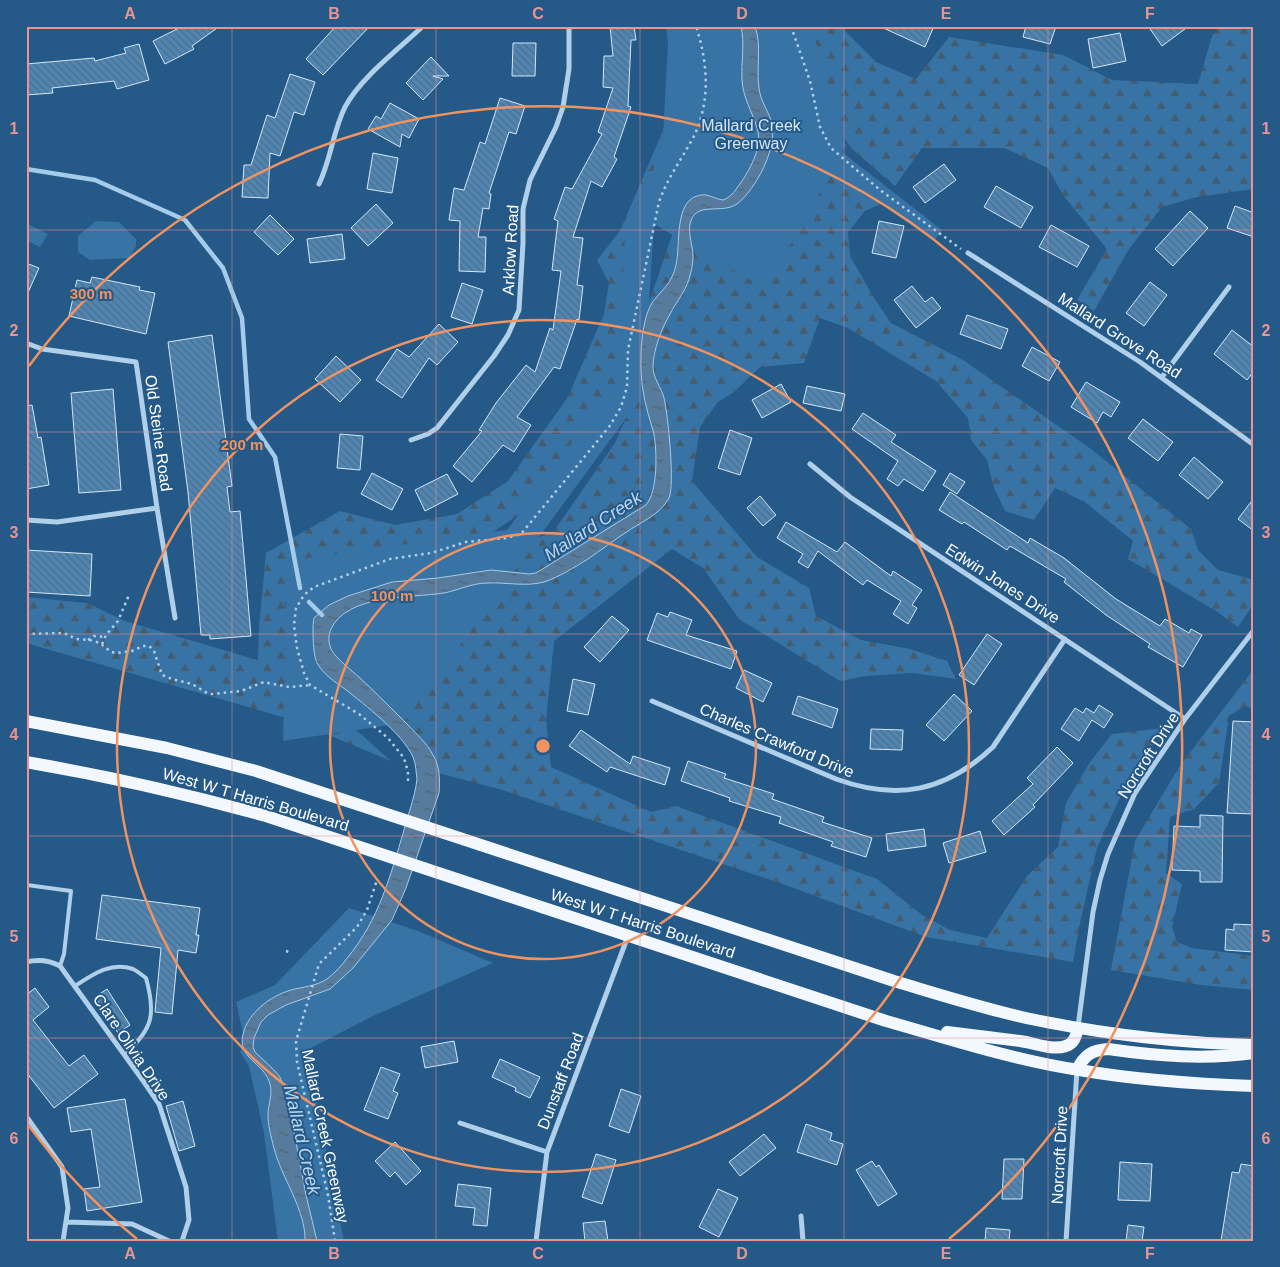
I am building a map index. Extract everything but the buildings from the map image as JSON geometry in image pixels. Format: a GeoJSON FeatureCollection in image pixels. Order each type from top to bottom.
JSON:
{"type":"FeatureCollection","features":[{"type":"Feature","properties":{"kind":"main road","name":"West W T Harris Boulevard"},"geometry":{"type":"LineString","coordinates":[[26,721],[167,748],[256,771],[894,981],[1017,1015],[1078,1028],[1142,1037],[1254,1045]]}},
{"type":"Feature","properties":{"kind":"main road","name":"West W T Harris Boulevard"},"geometry":{"type":"LineString","coordinates":[[26,762],[115,778],[266,816],[886,1021],[1004,1054],[1077,1070],[1176,1082],[1254,1086]]}},
{"type":"Feature","properties":{"kind":"main road"},"geometry":{"type":"LineString","coordinates":[[915,1029],[985,1036],[1054,1048],[1068,1046],[1072,1043],[1078,1028]]}},
{"type":"Feature","properties":{"kind":"main road"},"geometry":{"type":"LineString","coordinates":[[1077,1070],[1087,1055],[1099,1050],[1108,1049],[1173,1056],[1224,1057],[1254,1053]]}},
{"type":"Feature","properties":{"kind":"street"},"geometry":{"type":"LineString","coordinates":[[319,184],[330,160],[340,121],[353,94],[369,76],[423,26]]}},
{"type":"Feature","properties":{"kind":"street","name":"Arklow Road"},"geometry":{"type":"LineString","coordinates":[[411,440],[438,428],[494,356],[514,323],[519,310],[523,209],[530,180],[547,148],[563,108],[569,69],[569,26]]}},
{"type":"Feature","properties":{"kind":"street","name":"Mallard Grove Road"},"geometry":{"type":"LineString","coordinates":[[968,253],[1162,377],[1254,445]]}},
{"type":"Feature","properties":{"kind":"street"},"geometry":{"type":"LineString","coordinates":[[1162,377],[1229,287]]}},
{"type":"Feature","properties":{"kind":"street","name":"Old Steine Road"},"geometry":{"type":"LineString","coordinates":[[26,343],[42,349],[136,362],[175,618]]}},
{"type":"Feature","properties":{"kind":"street","name":"Edwin Jones Drive"},"geometry":{"type":"LineString","coordinates":[[810,464],[850,497],[1185,719]]}},
{"type":"Feature","properties":{"kind":"street"},"geometry":{"type":"LineString","coordinates":[[26,520],[57,522],[157,508]]}},
{"type":"Feature","properties":{"kind":"street","name":"Norcroft Drive"},"geometry":{"type":"LineString","coordinates":[[1078,1028],[1093,912],[1108,854],[1135,793],[1185,719],[1254,630]]}},
{"type":"Feature","properties":{"kind":"street","name":"Charles Crawford Drive"},"geometry":{"type":"LineString","coordinates":[[652,701],[858,787],[882,791],[905,790],[928,786],[958,774],[977,762],[993,747],[1064,639]]}},
{"type":"Feature","properties":{"kind":"street"},"geometry":{"type":"LineString","coordinates":[[1247,640],[1254,645]]}},
{"type":"Feature","properties":{"kind":"street","name":"Dunstaff Road"},"geometry":{"type":"LineString","coordinates":[[536,1241],[547,1152],[628,936]]}},
{"type":"Feature","properties":{"kind":"street"},"geometry":{"type":"LineString","coordinates":[[26,962],[50,960],[60,966]]}},
{"type":"Feature","properties":{"kind":"street","name":"Clare Olivia Drive"},"geometry":{"type":"LineString","coordinates":[[60,966],[159,1104],[186,1187],[189,1220],[182,1241]]}},
{"type":"Feature","properties":{"kind":"street","name":"Norcroft Drive"},"geometry":{"type":"LineString","coordinates":[[1066,1241],[1077,1070]]}},
{"type":"Feature","properties":{"kind":"street"},"geometry":{"type":"LineString","coordinates":[[26,1116],[62,1167],[68,1208],[63,1241]]}},
{"type":"Feature","properties":{"kind":"street"},"geometry":{"type":"LineString","coordinates":[[460,1123],[547,1152]]}},
{"type":"Feature","properties":{"kind":"street"},"geometry":{"type":"LineString","coordinates":[[800,1216],[803,1241]]}},
{"type":"Feature","properties":{"kind":"street"},"geometry":{"type":"LineString","coordinates":[[66,1222],[132,1224],[169,1241]]}},
{"type":"Feature","properties":{"kind":"lane"},"geometry":{"type":"LineString","coordinates":[[26,889],[27,885],[71,891],[64,954],[60,966]]}},
{"type":"Feature","properties":{"kind":"lane"},"geometry":{"type":"LineString","coordinates":[[75,986],[97,972],[111,967],[132,969],[146,978],[152,998],[150,1023],[141,1040],[124,1054]]}},
{"type":"Feature","properties":{"kind":"path"},"geometry":{"type":"LineString","coordinates":[[310,685],[302,665],[294,625],[296,608],[304,595],[321,583],[390,559],[431,553],[466,542],[506,538],[520,534],[613,420],[621,407],[627,387],[628,350],[659,202],[668,180],[692,138],[704,101],[706,66],[696,26]]}},
{"type":"Feature","properties":{"kind":"path"},"geometry":{"type":"LineString","coordinates":[[791,26],[810,81],[820,127],[832,148],[880,190],[968,253]]}},
{"type":"Feature","properties":{"kind":"path"},"geometry":{"type":"LineString","coordinates":[[102,644],[105,637],[118,621],[129,595]]}},
{"type":"Feature","properties":{"kind":"path"},"geometry":{"type":"LineString","coordinates":[[26,634],[64,633],[76,639],[102,644],[111,652],[117,653],[132,651],[143,646],[151,646],[162,674],[172,679],[192,684],[209,694],[240,691],[264,682],[289,686],[310,685],[369,721],[388,738],[404,758],[408,772],[408,781]]}},
{"type":"Feature","properties":{"kind":"path"},"geometry":{"type":"LineString","coordinates":[[88,640],[94,636],[105,637]]}},
{"type":"Feature","properties":{"kind":"path","name":"Mallard Creek Greenway"},"geometry":{"type":"LineString","coordinates":[[335,1241],[328,1195],[295,1048],[320,961],[357,927],[366,910],[376,880]]}},
{"type":"Feature","properties":{"kind":"path"},"geometry":{"type":"LineString","coordinates":[[286,951],[292,953]]}},
{"type":"Feature","properties":{"kind":"green space","name":"Mallard Creek Greenway"},"geometry":{"type":"Polygon","coordinates":[[[666,26],[811,26],[846,146],[842,152],[942,230],[934,241],[832,170],[766,289],[654,224],[643,395],[403,723],[283,741],[287,561],[507,530],[617,382],[626,219],[662,154],[668,44],[666,26]]]}},
{"type":"Feature","properties":{"kind":"green space"},"geometry":{"type":"Polygon","coordinates":[[[713,26],[816,144],[885,202],[865,211],[848,232],[850,256],[891,323],[963,360],[1091,449],[1191,529],[1198,550],[1218,570],[1254,580],[1254,603],[1238,627],[1216,611],[1128,559],[1133,541],[1085,502],[1055,488],[1034,520],[1005,511],[994,488],[987,460],[971,440],[968,418],[936,381],[848,328],[820,318],[804,363],[760,367],[734,392],[718,402],[700,427],[692,481],[757,557],[809,588],[816,616],[861,640],[910,649],[947,661],[956,679],[912,673],[866,676],[840,681],[739,619],[703,568],[672,549],[554,641],[546,720],[551,767],[651,812],[676,806],[877,879],[922,915],[950,930],[987,938],[1027,876],[1058,847],[1066,803],[1090,762],[1112,734],[1164,728],[1128,780],[1097,848],[1073,962],[926,937],[783,884],[499,789],[423,769],[337,593],[494,556],[554,531],[615,443],[644,377],[640,329],[709,127],[713,26]]]}},
{"type":"Feature","properties":{"kind":"green space"},"geometry":{"type":"Polygon","coordinates":[[[799,26],[843,26],[846,32],[876,62],[916,79],[949,37],[1063,55],[1112,80],[1198,84],[1212,36],[1220,26],[1254,26],[1254,189],[1197,197],[1162,207],[1129,249],[1094,311],[1077,300],[1107,249],[1063,195],[1048,168],[1004,148],[922,148],[895,186],[852,149],[839,132],[799,26]]]}},
{"type":"Feature","properties":{"kind":"green space"},"geometry":{"type":"Polygon","coordinates":[[[673,107],[662,192],[619,385],[536,503],[493,532],[315,581],[285,602],[296,688],[335,711],[391,761],[293,720],[26,643],[26,597],[87,603],[125,621],[258,660],[259,626],[266,553],[340,511],[395,525],[457,514],[508,481],[568,397],[604,314],[609,283],[597,260],[620,231],[673,107]]]}},
{"type":"Feature","properties":{"kind":"green space"},"geometry":{"type":"Polygon","coordinates":[[[96,221],[119,222],[136,239],[136,246],[129,258],[90,260],[78,252],[78,236],[96,221]]]}},
{"type":"Feature","properties":{"kind":"green space"},"geometry":{"type":"Polygon","coordinates":[[[26,223],[48,234],[40,247],[26,240],[26,223]]]}},
{"type":"Feature","properties":{"kind":"green space"},"geometry":{"type":"Polygon","coordinates":[[[1253,670],[1254,709],[1245,706],[1229,716],[1219,783],[1194,809],[1170,817],[1166,873],[1182,884],[1172,927],[1177,942],[1192,948],[1254,956],[1254,990],[1201,985],[1111,970],[1135,841],[1179,767],[1253,670]]]}},
{"type":"Feature","properties":{"kind":"green space"},"geometry":{"type":"Polygon","coordinates":[[[349,908],[418,931],[493,963],[373,1016],[307,1050],[344,1241],[278,1241],[264,1133],[249,1066],[240,1052],[245,1042],[236,1002],[275,985],[349,908]]]}},
{"type":"Feature","properties":{"kind":"water"},"geometry":{"type":"Polygon","coordinates":[[[741,26],[755,26],[759,49],[759,88],[772,124],[773,134],[764,168],[744,197],[731,207],[697,212],[690,224],[693,257],[690,274],[685,288],[661,332],[653,360],[654,375],[663,394],[666,406],[669,433],[671,491],[665,504],[655,514],[588,559],[550,580],[530,584],[482,583],[444,593],[382,600],[351,609],[339,618],[331,629],[329,642],[334,654],[390,707],[428,747],[437,764],[439,793],[406,888],[392,920],[353,968],[330,989],[286,1005],[268,1015],[261,1022],[254,1038],[253,1047],[255,1052],[280,1077],[290,1111],[317,1241],[305,1241],[302,1217],[277,1159],[271,1135],[268,1115],[271,1094],[269,1081],[262,1069],[247,1055],[242,1042],[243,1034],[250,1019],[261,1006],[275,996],[314,985],[327,979],[341,966],[359,943],[376,913],[388,881],[413,799],[417,779],[413,757],[401,738],[363,703],[322,671],[317,663],[314,648],[314,618],[329,605],[348,596],[392,582],[438,578],[491,570],[536,573],[646,505],[653,491],[656,461],[654,434],[645,401],[641,370],[643,333],[648,311],[674,272],[680,224],[686,205],[692,198],[701,195],[723,200],[729,197],[736,190],[752,163],[757,149],[757,128],[743,87],[743,40],[741,26]]]}},
{"type":"Feature","properties":{"kind":"waterway"},"geometry":{"type":"LineString","coordinates":[[26,169],[95,180],[185,220],[223,268],[242,318],[249,419],[275,457],[300,588]]}},
{"type":"Feature","properties":{"kind":"waterway"},"geometry":{"type":"LineString","coordinates":[[309,602],[322,615]]}},
{"type":"Feature","properties":{"kind":"water label","name":"Mallard Creek"},"geometry":{"type":"Point","coordinates":[593,526]}},
{"type":"Feature","properties":{"kind":"water label","name":"Mallard Creek"},"geometry":{"type":"Point","coordinates":[302,1140]}}]}
